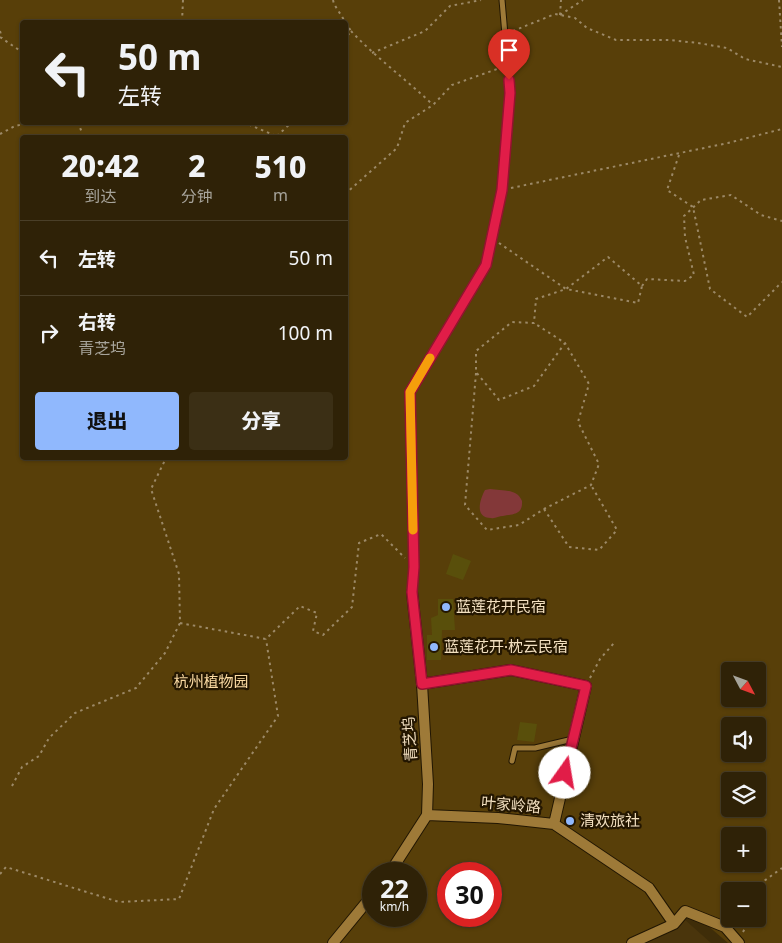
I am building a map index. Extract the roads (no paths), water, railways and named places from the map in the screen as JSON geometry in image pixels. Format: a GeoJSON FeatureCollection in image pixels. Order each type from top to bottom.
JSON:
{"type":"FeatureCollection","features":[{"type":"Feature","properties":{"kind":"street","name":"青芝坞"},"geometry":{"type":"LineString","coordinates":[[412,592],[422,684],[428,784],[427,815]]}},
{"type":"Feature","properties":{"kind":"street"},"geometry":{"type":"LineString","coordinates":[[422,684],[511,670],[586,686],[554,824]]}},
{"type":"Feature","properties":{"kind":"street"},"geometry":{"type":"LineString","coordinates":[[397,862],[427,815]]}},
{"type":"Feature","properties":{"kind":"street","name":"叶家岭路"},"geometry":{"type":"LineString","coordinates":[[427,815],[498,818],[554,824],[649,888],[674,924]]}},
{"type":"Feature","properties":{"kind":"street"},"geometry":{"type":"LineString","coordinates":[[333,943],[362,908]]}},
{"type":"Feature","properties":{"kind":"street"},"geometry":{"type":"LineString","coordinates":[[632,943],[674,924],[684,911],[725,927],[737,941]]}},
{"type":"Feature","properties":{"kind":"lane"},"geometry":{"type":"LineString","coordinates":[[412,592],[414,567],[410,392],[486,265],[502,190],[510,93],[502,0]]}},
{"type":"Feature","properties":{"kind":"lane"},"geometry":{"type":"LineString","coordinates":[[512,761],[516,748],[535,748],[573,739]]}},
{"type":"Feature","properties":{"kind":"place","name":"蓝莲花开民宿"},"geometry":{"type":"Point","coordinates":[446,607]}},
{"type":"Feature","properties":{"kind":"place","name":"蓝莲花开·枕云民宿"},"geometry":{"type":"Point","coordinates":[434,647]}},
{"type":"Feature","properties":{"kind":"place","name":"清欢旅社"},"geometry":{"type":"Point","coordinates":[570,821]}},
{"type":"Feature","properties":{"kind":"park label","name":"杭州植物园"},"geometry":{"type":"Point","coordinates":[211,682]}}]}
